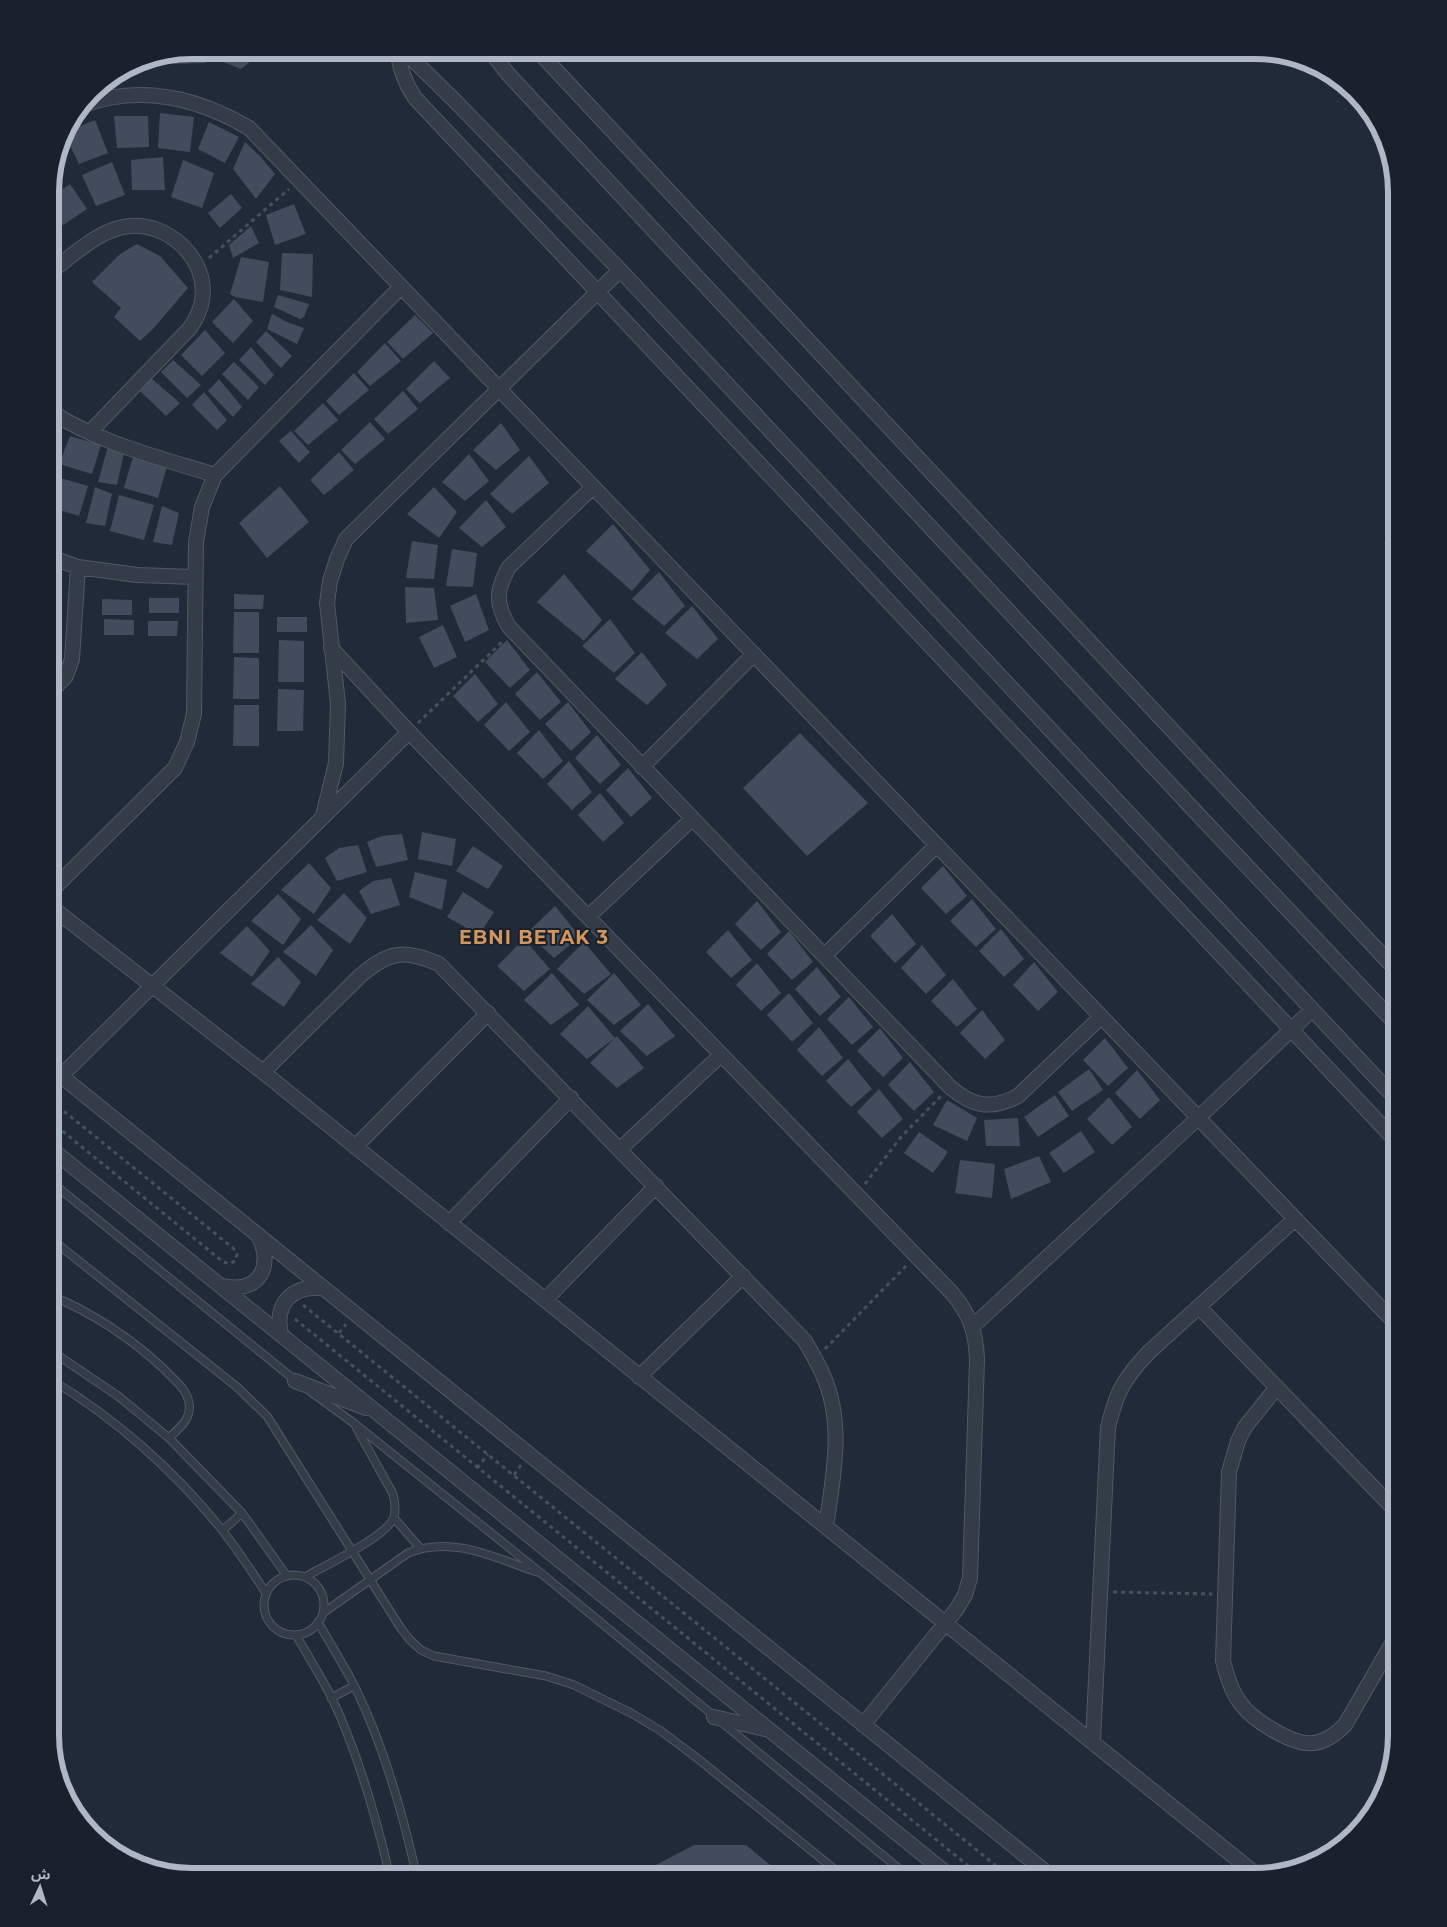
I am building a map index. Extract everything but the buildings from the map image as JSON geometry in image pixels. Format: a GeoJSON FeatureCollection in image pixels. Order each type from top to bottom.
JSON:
{"type":"FeatureCollection","features":[{"type":"Feature","properties":{"kind":"street"},"geometry":{"type":"LineString","coordinates":[[398,59],[405,82],[415,98],[1388,1132]]}},
{"type":"Feature","properties":{"kind":"street"},"geometry":{"type":"LineString","coordinates":[[412,59],[620,270],[1388,1090]]}},
{"type":"Feature","properties":{"kind":"street"},"geometry":{"type":"LineString","coordinates":[[496,59],[508,75],[1388,1015]]}},
{"type":"Feature","properties":{"kind":"street"},"geometry":{"type":"LineString","coordinates":[[546,59],[1388,961]]}},
{"type":"Feature","properties":{"kind":"street"},"geometry":{"type":"LineString","coordinates":[[94,102],[119,96],[146,95],[174,98],[200,104],[226,115],[249,128],[1388,1316]]}},
{"type":"Feature","properties":{"kind":"street"},"geometry":{"type":"LineString","coordinates":[[59,265],[97,237],[129,226],[146,227],[163,232],[184,246],[198,268],[202,283],[203,299],[198,314],[190,328],[90,432]]}},
{"type":"Feature","properties":{"kind":"street"},"geometry":{"type":"LineString","coordinates":[[323,816],[336,763],[338,704],[328,603],[330,581],[346,539],[620,270]]}},
{"type":"Feature","properties":{"kind":"street"},"geometry":{"type":"LineString","coordinates":[[59,883],[175,768],[187,742],[194,714],[196,542],[202,507],[215,475],[401,287]]}},
{"type":"Feature","properties":{"kind":"street"},"geometry":{"type":"LineString","coordinates":[[59,417],[90,432],[144,453],[215,475]]}},
{"type":"Feature","properties":{"kind":"street"},"geometry":{"type":"LineString","coordinates":[[593,486],[509,567],[501,581],[498,597],[501,613],[513,631],[642,767],[950,1087],[973,1103],[988,1106],[1004,1103],[1018,1096],[1101,1017]]}},
{"type":"Feature","properties":{"kind":"street"},"geometry":{"type":"LineString","coordinates":[[59,560],[78,567],[137,575],[195,577]]}},
{"type":"Feature","properties":{"kind":"street"},"geometry":{"type":"LineString","coordinates":[[59,683],[66,676],[72,659],[78,567]]}},
{"type":"Feature","properties":{"kind":"street"},"geometry":{"type":"LineString","coordinates":[[332,648],[409,732],[958,1301],[964,1308],[973,1326],[977,1342],[977,1360],[970,1578],[965,1595],[945,1624],[863,1725]]}},
{"type":"Feature","properties":{"kind":"street"},"geometry":{"type":"LineString","coordinates":[[642,767],[754,654]]}},
{"type":"Feature","properties":{"kind":"street"},"geometry":{"type":"LineString","coordinates":[[409,732],[61,1076],[1041,1868]]}},
{"type":"Feature","properties":{"kind":"street"},"geometry":{"type":"LineString","coordinates":[[588,917],[692,819]]}},
{"type":"Feature","properties":{"kind":"street"},"geometry":{"type":"LineString","coordinates":[[824,956],[937,845]]}},
{"type":"Feature","properties":{"kind":"street"},"geometry":{"type":"LineString","coordinates":[[59,913],[263,1072],[1248,1868]]}},
{"type":"Feature","properties":{"kind":"street"},"geometry":{"type":"LineString","coordinates":[[263,1072],[376,962],[397,954],[419,955],[439,964],[805,1341],[824,1376],[834,1414],[836,1454],[826,1527]]}},
{"type":"Feature","properties":{"kind":"street"},"geometry":{"type":"LineString","coordinates":[[973,1326],[1312,1010]]}},
{"type":"Feature","properties":{"kind":"street"},"geometry":{"type":"LineString","coordinates":[[355,1147],[488,1013]]}},
{"type":"Feature","properties":{"kind":"street"},"geometry":{"type":"LineString","coordinates":[[620,1149],[721,1055]]}},
{"type":"Feature","properties":{"kind":"street"},"geometry":{"type":"LineString","coordinates":[[449,1223],[570,1098]]}},
{"type":"Feature","properties":{"kind":"street"},"geometry":{"type":"LineString","coordinates":[[59,1155],[941,1868]]}},
{"type":"Feature","properties":{"kind":"street"},"geometry":{"type":"LineString","coordinates":[[545,1300],[656,1186]]}},
{"type":"Feature","properties":{"kind":"street"},"geometry":{"type":"LineString","coordinates":[[1093,1742],[1108,1426],[1115,1399],[1128,1374],[1148,1353],[1295,1219]]}},
{"type":"Feature","properties":{"kind":"street"},"geometry":{"type":"LineString","coordinates":[[223,1286],[243,1287],[253,1283],[260,1276],[266,1256],[259,1237]]}},
{"type":"Feature","properties":{"kind":"street"},"geometry":{"type":"LineString","coordinates":[[639,1377],[743,1276]]}},
{"type":"Feature","properties":{"kind":"street"},"geometry":{"type":"LineString","coordinates":[[281,1334],[280,1312],[284,1303],[291,1295],[300,1289],[322,1288]]}},
{"type":"Feature","properties":{"kind":"street"},"geometry":{"type":"LineString","coordinates":[[1199,1306],[1388,1503]]}},
{"type":"Feature","properties":{"kind":"street"},"geometry":{"type":"LineString","coordinates":[[295,1381],[377,1412]]}},
{"type":"Feature","properties":{"kind":"street"},"geometry":{"type":"LineString","coordinates":[[1277,1387],[1245,1427],[1233,1456],[1229,1472],[1223,1661],[1229,1683],[1240,1704],[1256,1720],[1291,1741],[1306,1744],[1321,1742],[1335,1736],[1345,1725],[1388,1651]]}},
{"type":"Feature","properties":{"kind":"street"},"geometry":{"type":"LineString","coordinates":[[714,1717],[770,1730]]}},
{"type":"Feature","properties":{"kind":"lane"},"geometry":{"type":"LineString","coordinates":[[59,1188],[295,1381],[355,1424],[542,1574],[898,1868]]}},
{"type":"Feature","properties":{"kind":"lane"},"geometry":{"type":"LineString","coordinates":[[59,1245],[255,1403],[277,1430],[400,1627],[421,1650],[450,1660],[546,1676],[574,1686],[631,1713],[661,1731],[697,1758],[833,1868]]}},
{"type":"Feature","properties":{"kind":"lane"},"geometry":{"type":"LineString","coordinates":[[59,1300],[94,1317],[125,1337],[152,1359],[185,1391],[190,1404],[188,1419],[169,1438]]}},
{"type":"Feature","properties":{"kind":"lane"},"geometry":{"type":"LineString","coordinates":[[59,1356],[118,1396],[169,1438],[242,1513],[287,1576]]}},
{"type":"Feature","properties":{"kind":"lane"},"geometry":{"type":"LineString","coordinates":[[59,1384],[125,1432],[176,1479],[223,1530],[266,1593]]}},
{"type":"Feature","properties":{"kind":"lane"},"geometry":{"type":"LineString","coordinates":[[305,1577],[387,1528],[394,1518],[396,1505],[392,1494],[355,1424]]}},
{"type":"Feature","properties":{"kind":"lane"},"geometry":{"type":"LineString","coordinates":[[223,1530],[242,1513]]}},
{"type":"Feature","properties":{"kind":"lane"},"geometry":{"type":"LineString","coordinates":[[394,1518],[420,1548]]}},
{"type":"Feature","properties":{"kind":"lane"},"geometry":{"type":"LineString","coordinates":[[322,1613],[408,1553],[420,1548],[438,1545],[461,1547],[542,1574]]}},
{"type":"Feature","properties":{"kind":"lane"},"geometry":{"type":"LineString","coordinates":[[287,1576],[305,1577],[318,1588],[324,1605],[322,1613],[318,1622],[309,1631],[296,1635],[287,1634],[272,1626],[264,1610],[266,1593],[271,1585],[287,1576]]}},
{"type":"Feature","properties":{"kind":"lane"},"geometry":{"type":"LineString","coordinates":[[318,1622],[354,1686],[382,1751],[404,1818],[414,1868]]}},
{"type":"Feature","properties":{"kind":"lane"},"geometry":{"type":"LineString","coordinates":[[296,1635],[331,1698],[358,1760],[378,1825],[388,1868]]}},
{"type":"Feature","properties":{"kind":"lane"},"geometry":{"type":"LineString","coordinates":[[331,1698],[354,1686]]}},
{"type":"Feature","properties":{"kind":"path"},"geometry":{"type":"LineString","coordinates":[[198,268],[299,180]]}},
{"type":"Feature","properties":{"kind":"path"},"geometry":{"type":"LineString","coordinates":[[409,732],[513,631]]}},
{"type":"Feature","properties":{"kind":"path"},"geometry":{"type":"LineString","coordinates":[[856,1196],[901,1137],[950,1087]]}},
{"type":"Feature","properties":{"kind":"path"},"geometry":{"type":"LineString","coordinates":[[59,1107],[233,1248],[237,1254],[235,1261],[229,1264],[222,1261],[59,1128]]}},
{"type":"Feature","properties":{"kind":"path"},"geometry":{"type":"LineString","coordinates":[[815,1360],[915,1256]]}},
{"type":"Feature","properties":{"kind":"path"},"geometry":{"type":"LineString","coordinates":[[299,1302],[999,1868]]}},
{"type":"Feature","properties":{"kind":"path"},"geometry":{"type":"LineString","coordinates":[[290,1315],[971,1868]]}},
{"type":"Feature","properties":{"kind":"path"},"geometry":{"type":"LineString","coordinates":[[477,1468],[488,1454]]}},
{"type":"Feature","properties":{"kind":"path"},"geometry":{"type":"LineString","coordinates":[[1100,1592],[1225,1594]]}},
{"type":"Feature","properties":{"kind":"district","name":"EBNI BETAK 3"},"geometry":{"type":"Point","coordinates":[534,937]}}]}
